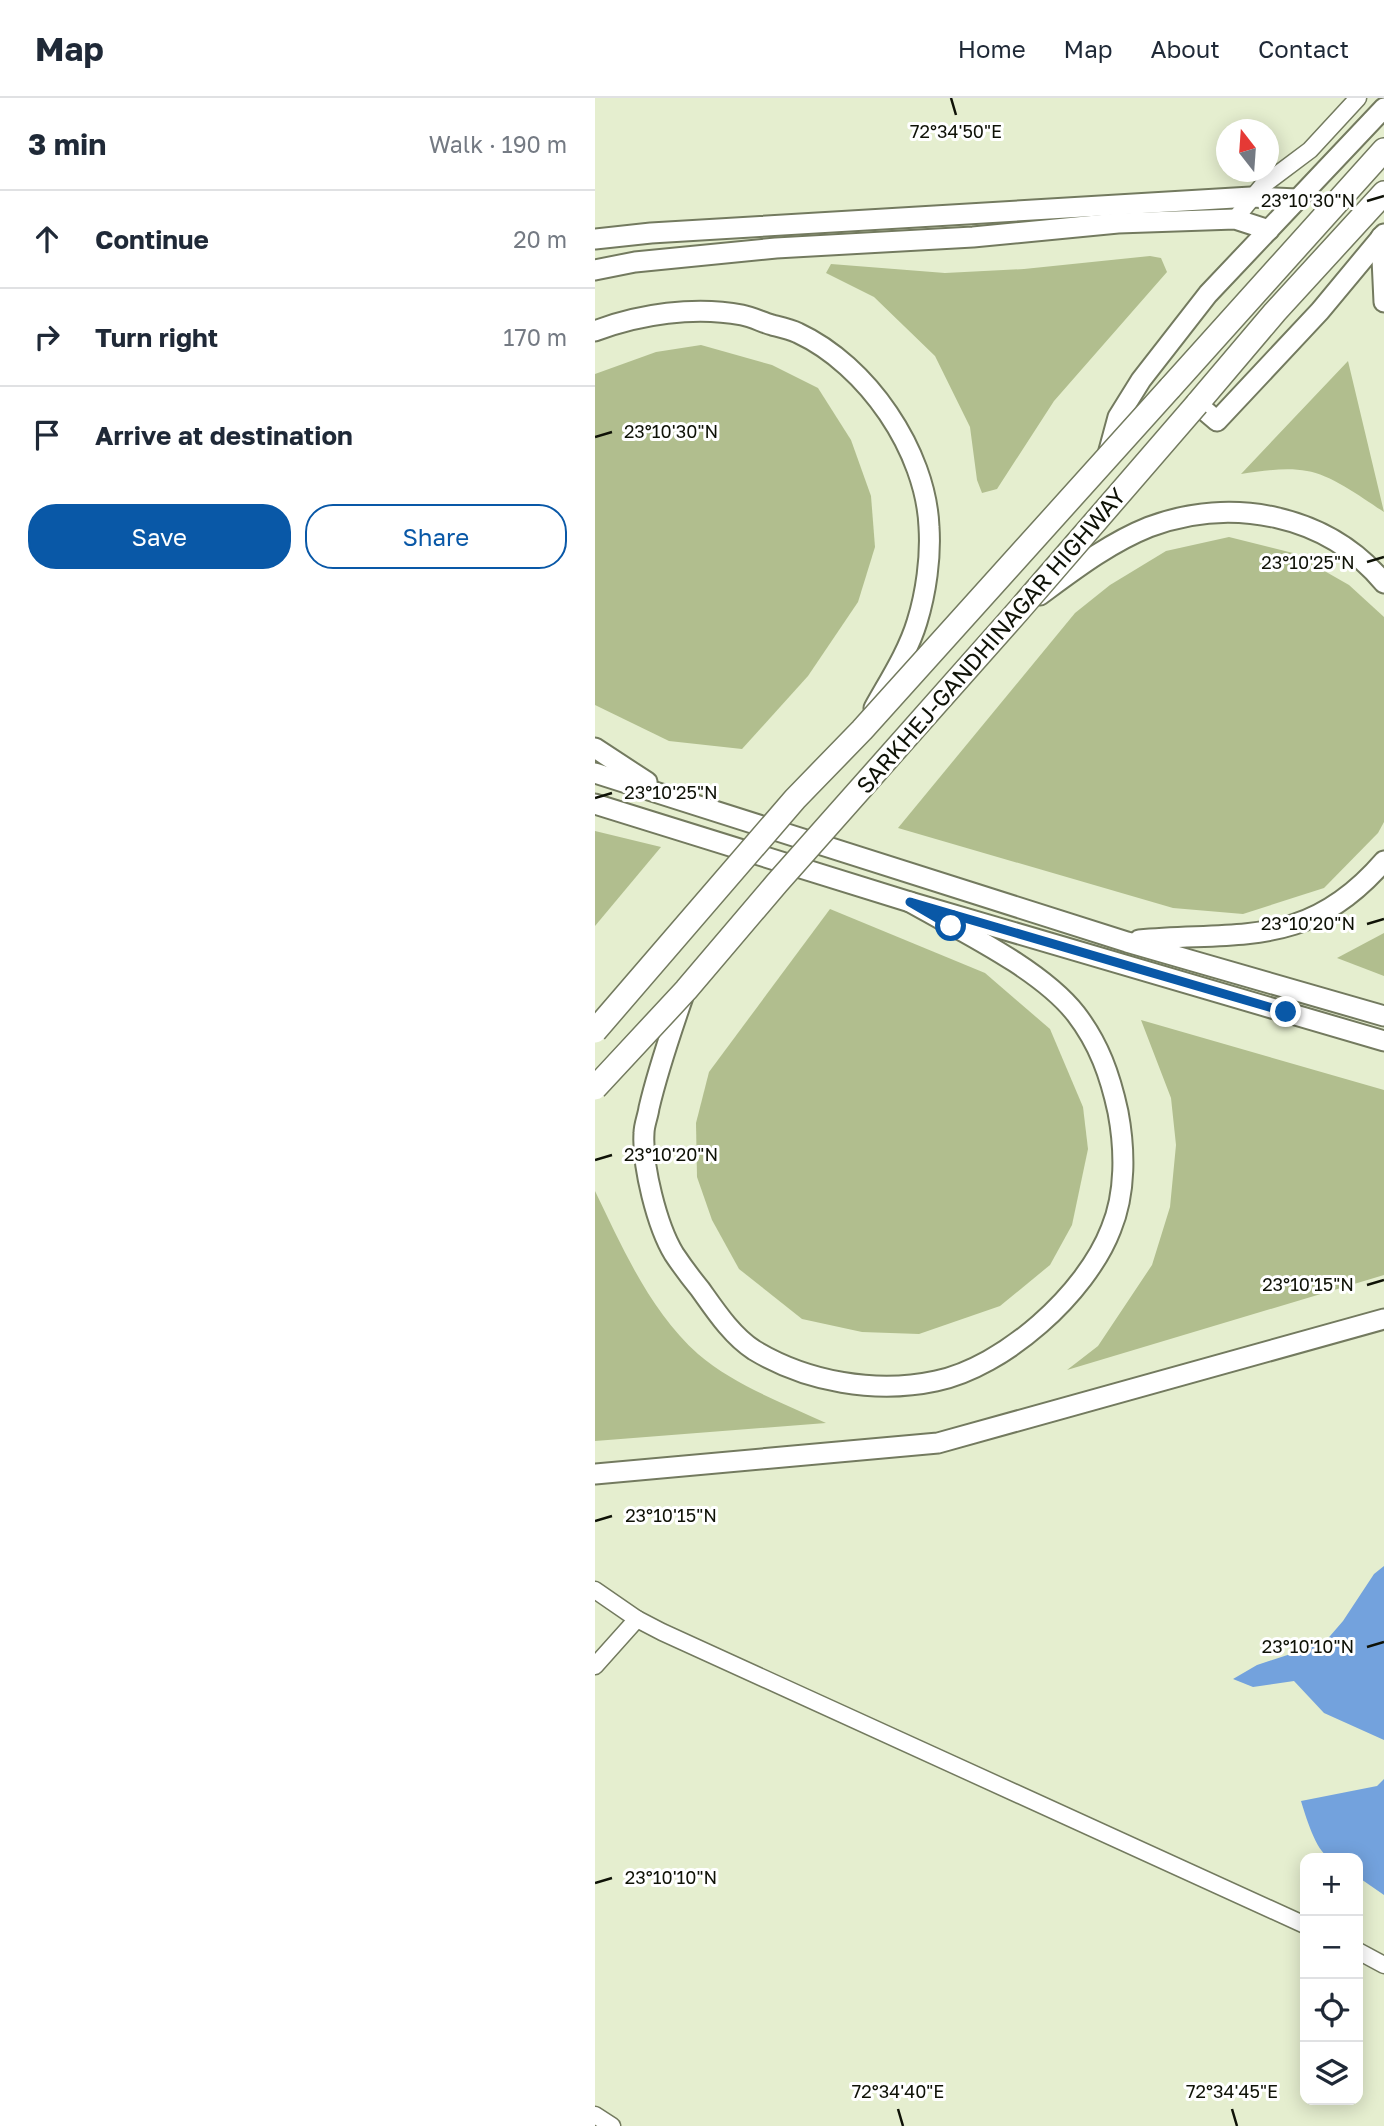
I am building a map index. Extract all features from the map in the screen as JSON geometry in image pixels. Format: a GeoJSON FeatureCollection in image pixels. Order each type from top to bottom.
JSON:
{"type":"FeatureCollection","features":[{"type":"Feature","properties":{"kind":"highway","name":"SARKHEJ-GANDHINAGAR HIGHWAY"},"geometry":{"type":"LineString","coordinates":[[595,1031],[787,808],[862,730],[1384,150]]}},
{"type":"Feature","properties":{"kind":"highway","name":"SARKHEJ-GANDHINAGAR HIGHWAY"},"geometry":{"type":"LineString","coordinates":[[595,1088],[686,990],[1019,610],[1275,312],[1384,193]]}},
{"type":"Feature","properties":{"kind":"main road"},"geometry":{"type":"LineString","coordinates":[[1108,454],[1118,417],[1141,380],[1208,294],[1384,108]]}},
{"type":"Feature","properties":{"kind":"main road"},"geometry":{"type":"LineString","coordinates":[[595,239],[650,233],[1253,197],[1297,199]]}},
{"type":"Feature","properties":{"kind":"main road"},"geometry":{"type":"LineString","coordinates":[[595,270],[635,262],[776,248],[973,237],[1118,223],[1235,219],[1269,230]]}},
{"type":"Feature","properties":{"kind":"main road"},"geometry":{"type":"LineString","coordinates":[[1197,404],[1217,421],[1320,311],[1383,236]]}},
{"type":"Feature","properties":{"kind":"main road"},"geometry":{"type":"LineString","coordinates":[[1383,236],[1384,302]]}},
{"type":"Feature","properties":{"kind":"main road"},"geometry":{"type":"LineString","coordinates":[[595,331],[656,314],[699,312],[741,315],[797,332],[845,363],[884,405],[905,439],[919,474],[929,526],[927,570],[917,623],[862,730]]}},
{"type":"Feature","properties":{"kind":"main road"},"geometry":{"type":"LineString","coordinates":[[1019,610],[1081,566],[1130,536],[1177,519],[1215,513],[1247,512],[1281,518],[1313,528],[1347,550],[1384,583]]}},
{"type":"Feature","properties":{"kind":"main road"},"geometry":{"type":"LineString","coordinates":[[595,748],[669,797]]}},
{"type":"Feature","properties":{"kind":"main road"},"geometry":{"type":"LineString","coordinates":[[595,773],[1128,942],[1384,1016]]}},
{"type":"Feature","properties":{"kind":"main road"},"geometry":{"type":"LineString","coordinates":[[595,804],[910,902],[1384,1041]]}},
{"type":"Feature","properties":{"kind":"main road"},"geometry":{"type":"LineString","coordinates":[[1128,942],[1186,936],[1257,934],[1285,928],[1315,917],[1345,899],[1384,861]]}},
{"type":"Feature","properties":{"kind":"main road"},"geometry":{"type":"LineString","coordinates":[[686,990],[657,1074],[644,1133],[650,1195],[673,1252],[720,1317],[752,1348],[797,1372],[839,1382],[893,1386],[938,1381],[985,1364],[1024,1338],[1060,1307],[1093,1263],[1112,1229],[1122,1185],[1123,1137],[1113,1088],[1102,1054],[1075,1013],[1032,973],[910,902]]}},
{"type":"Feature","properties":{"kind":"main road"},"geometry":{"type":"LineString","coordinates":[[595,1474],[938,1443],[1384,1319]]}},
{"type":"Feature","properties":{"kind":"street"},"geometry":{"type":"LineString","coordinates":[[1235,219],[1262,186],[1311,150],[1358,98]]}},
{"type":"Feature","properties":{"kind":"street"},"geometry":{"type":"LineString","coordinates":[[595,1590],[637,1619],[1300,1923]]}},
{"type":"Feature","properties":{"kind":"street"},"geometry":{"type":"LineString","coordinates":[[595,1666],[637,1619]]}},
{"type":"Feature","properties":{"kind":"street"},"geometry":{"type":"LineString","coordinates":[[1363,1954],[1384,1965]]}},
{"type":"Feature","properties":{"kind":"street"},"geometry":{"type":"LineString","coordinates":[[595,2115],[612,2126]]}},
{"type":"Feature","properties":{"kind":"green space"},"geometry":{"type":"Polygon","coordinates":[[[1150,256],[1161,258],[1167,272],[1054,401],[997,489],[982,493],[977,480],[970,427],[935,356],[874,297],[826,273],[831,264],[945,273],[1024,269],[1150,256]]]}},
{"type":"Feature","properties":{"kind":"green space"},"geometry":{"type":"Polygon","coordinates":[[[701,345],[772,365],[818,388],[851,440],[871,496],[875,547],[858,602],[808,676],[742,749],[669,741],[595,705],[595,374],[656,352],[701,345]]]}},
{"type":"Feature","properties":{"kind":"green space"},"geometry":{"type":"Polygon","coordinates":[[[1348,361],[1384,512],[1347,488],[1316,473],[1283,469],[1241,474],[1348,361]]]}},
{"type":"Feature","properties":{"kind":"green space"},"geometry":{"type":"Polygon","coordinates":[[[1229,537],[1293,553],[1349,585],[1384,617],[1384,822],[1378,833],[1324,888],[1243,914],[1173,908],[898,828],[1075,613],[1110,585],[1166,551],[1229,537]]]}},
{"type":"Feature","properties":{"kind":"green space"},"geometry":{"type":"Polygon","coordinates":[[[595,831],[661,847],[595,926],[595,831]]]}},
{"type":"Feature","properties":{"kind":"green space"},"geometry":{"type":"Polygon","coordinates":[[[830,909],[985,973],[1050,1029],[1083,1107],[1088,1149],[1072,1225],[1050,1265],[1000,1306],[919,1334],[862,1332],[802,1319],[739,1269],[712,1220],[697,1177],[696,1123],[709,1072],[830,909]]]}},
{"type":"Feature","properties":{"kind":"green space"},"geometry":{"type":"Polygon","coordinates":[[[1384,933],[1384,976],[1337,958],[1384,933]]]}},
{"type":"Feature","properties":{"kind":"green space"},"geometry":{"type":"Polygon","coordinates":[[[1141,1020],[1384,1090],[1384,1275],[1067,1370],[1098,1346],[1152,1265],[1170,1207],[1176,1145],[1171,1098],[1141,1020]]]}},
{"type":"Feature","properties":{"kind":"green space"},"geometry":{"type":"Polygon","coordinates":[[[595,1191],[639,1278],[681,1337],[698,1354],[727,1375],[759,1393],[826,1423],[595,1441],[595,1191]]]}},
{"type":"Feature","properties":{"kind":"water"},"geometry":{"type":"Polygon","coordinates":[[[1384,1566],[1384,1740],[1324,1713],[1294,1681],[1253,1687],[1233,1679],[1257,1665],[1324,1643],[1343,1621],[1374,1574],[1384,1566]]]}},
{"type":"Feature","properties":{"kind":"water"},"geometry":{"type":"Polygon","coordinates":[[[1384,1779],[1384,1895],[1363,1880],[1363,1853],[1323,1853],[1312,1832],[1301,1801],[1377,1786],[1384,1779]]]}},
{"type":"Feature","properties":{"kind":"route"},"geometry":{"type":"LineString","coordinates":[[951,926],[910,902],[1286,1012]]}}]}
